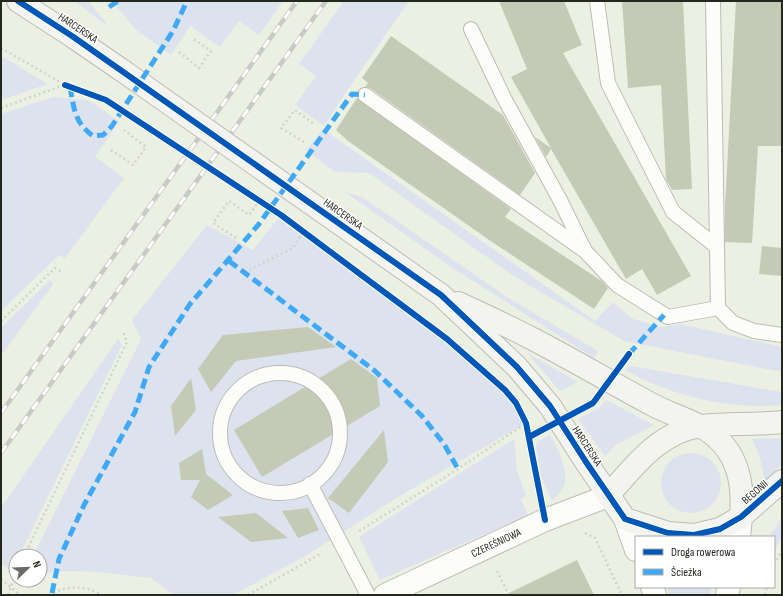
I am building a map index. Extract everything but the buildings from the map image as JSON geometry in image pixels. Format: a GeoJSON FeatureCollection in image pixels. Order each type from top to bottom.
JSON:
{"type":"FeatureCollection","features":[{"type":"Feature","properties":{"kind":"street","name":"HARCERSKA"},"geometry":{"type":"LineString","coordinates":[[18,1],[123,71],[441,295],[517,367],[541,395],[550,406],[608,496]]}},
{"type":"Feature","properties":{"kind":"street","name":"HARCERSKA"},"geometry":{"type":"LineString","coordinates":[[441,295],[529,336],[653,406],[701,426]]}},
{"type":"Feature","properties":{"kind":"street"},"geometry":{"type":"LineString","coordinates":[[635,547],[625,519],[608,496],[645,454],[679,432],[701,426],[782,422]]}},
{"type":"Feature","properties":{"kind":"street"},"geometry":{"type":"LineString","coordinates":[[625,519],[668,533],[694,535],[720,529],[740,527],[743,492],[738,470],[722,443],[701,426]]}},
{"type":"Feature","properties":{"kind":"street","name":"BEGONII"},"geometry":{"type":"LineString","coordinates":[[740,527],[782,481]]}},
{"type":"Feature","properties":{"kind":"street","name":"CZEREŚNIOWA"},"geometry":{"type":"LineString","coordinates":[[385,595],[545,520],[608,496]]}},
{"type":"Feature","properties":{"kind":"lane"},"geometry":{"type":"LineString","coordinates":[[597,1],[608,83],[673,212],[717,247]]}},
{"type":"Feature","properties":{"kind":"lane"},"geometry":{"type":"LineString","coordinates":[[713,1],[718,308],[733,323],[754,331],[782,335]]}},
{"type":"Feature","properties":{"kind":"lane"},"geometry":{"type":"LineString","coordinates":[[471,29],[504,98],[560,200],[585,252]]}},
{"type":"Feature","properties":{"kind":"lane"},"geometry":{"type":"LineString","coordinates":[[365,95],[585,252],[618,285],[668,317],[718,308]]}},
{"type":"Feature","properties":{"kind":"lane"},"geometry":{"type":"LineString","coordinates":[[277,373],[292,374],[307,379],[330,399],[336,412],[340,427],[339,442],[334,458],[326,471],[310,484],[300,490],[284,493],[268,492],[253,486],[240,478],[229,465],[223,451],[220,435],[221,420],[227,405],[236,392],[248,382],[262,375],[277,373]]}},
{"type":"Feature","properties":{"kind":"lane"},"geometry":{"type":"LineString","coordinates":[[310,484],[368,595]]}},
{"type":"Feature","properties":{"kind":"path"},"geometry":{"type":"LineString","coordinates":[[179,52],[199,68],[211,52],[192,38]]}},
{"type":"Feature","properties":{"kind":"path"},"geometry":{"type":"LineString","coordinates":[[1,48],[65,85],[1,108]]}},
{"type":"Feature","properties":{"kind":"path"},"geometry":{"type":"LineString","coordinates":[[304,142],[281,128],[295,110],[314,124]]}},
{"type":"Feature","properties":{"kind":"path"},"geometry":{"type":"LineString","coordinates":[[112,150],[133,165],[146,147],[124,130]]}},
{"type":"Feature","properties":{"kind":"path"},"geometry":{"type":"LineString","coordinates":[[236,238],[213,223],[229,201],[249,215],[259,201]]}},
{"type":"Feature","properties":{"kind":"path"},"geometry":{"type":"LineString","coordinates":[[245,272],[293,248],[303,232]]}},
{"type":"Feature","properties":{"kind":"path"},"geometry":{"type":"LineString","coordinates":[[1,321],[55,268],[62,272]]}},
{"type":"Feature","properties":{"kind":"path"},"geometry":{"type":"LineString","coordinates":[[28,548],[128,342],[123,332]]}},
{"type":"Feature","properties":{"kind":"path"},"geometry":{"type":"LineString","coordinates":[[248,595],[341,542],[458,469],[526,423]]}},
{"type":"Feature","properties":{"kind":"path"},"geometry":{"type":"LineString","coordinates":[[581,532],[595,538],[622,595]]}},
{"type":"Feature","properties":{"kind":"path"},"geometry":{"type":"LineString","coordinates":[[775,562],[782,552]]}},
{"type":"Feature","properties":{"kind":"path"},"geometry":{"type":"LineString","coordinates":[[496,567],[509,595]]}},
{"type":"Feature","properties":{"kind":"path"},"geometry":{"type":"LineString","coordinates":[[49,595],[67,587],[88,588],[102,595]]}},
{"type":"Feature","properties":{"kind":"shaded area"},"geometry":{"type":"Polygon","coordinates":[[[74,1],[87,1],[109,27],[74,1]]]}},
{"type":"Feature","properties":{"kind":"shaded area"},"geometry":{"type":"Polygon","coordinates":[[[112,1],[283,1],[259,35],[239,21],[220,47],[190,26],[171,55],[136,30],[112,1]]]}},
{"type":"Feature","properties":{"kind":"shaded area"},"geometry":{"type":"Polygon","coordinates":[[[344,1],[409,1],[324,126],[295,105],[316,76],[299,64],[344,1]]]}},
{"type":"Feature","properties":{"kind":"shaded area"},"geometry":{"type":"Polygon","coordinates":[[[1,56],[48,84],[1,100],[1,56]]]}},
{"type":"Feature","properties":{"kind":"shaded area"},"geometry":{"type":"Polygon","coordinates":[[[53,97],[88,100],[119,121],[95,157],[124,178],[65,258],[59,255],[1,311],[1,114],[53,97]]]}},
{"type":"Feature","properties":{"kind":"shaded area"},"geometry":{"type":"Polygon","coordinates":[[[323,129],[595,321],[613,302],[633,319],[661,327],[681,324],[782,347],[782,372],[624,341],[512,275],[369,173],[336,172],[306,151],[323,129]]]}},
{"type":"Feature","properties":{"kind":"shaded area"},"geometry":{"type":"Polygon","coordinates":[[[345,192],[362,197],[510,299],[598,351],[594,358],[451,267],[345,192]]]}},
{"type":"Feature","properties":{"kind":"shaded area"},"geometry":{"type":"Polygon","coordinates":[[[281,215],[447,339],[505,390],[516,403],[526,423],[403,494],[307,555],[233,595],[174,595],[151,578],[97,572],[67,571],[48,573],[48,548],[37,548],[141,339],[132,320],[207,225],[253,250],[281,215]]]}},
{"type":"Feature","properties":{"kind":"shaded area"},"geometry":{"type":"Polygon","coordinates":[[[50,280],[53,284],[1,356],[1,328],[50,280]]]}},
{"type":"Feature","properties":{"kind":"shaded area"},"geometry":{"type":"Polygon","coordinates":[[[118,339],[122,345],[23,548],[8,548],[8,569],[1,563],[1,508],[118,339]]]}},
{"type":"Feature","properties":{"kind":"shaded area"},"geometry":{"type":"Polygon","coordinates":[[[527,353],[578,382],[560,391],[527,353]]]}},
{"type":"Feature","properties":{"kind":"shaded area"},"geometry":{"type":"Polygon","coordinates":[[[631,366],[782,392],[782,405],[762,406],[721,403],[681,394],[625,370],[631,366]]]}},
{"type":"Feature","properties":{"kind":"shaded area"},"geometry":{"type":"Polygon","coordinates":[[[606,400],[654,425],[617,444],[605,456],[578,419],[599,408],[606,400]]]}},
{"type":"Feature","properties":{"kind":"shaded area"},"geometry":{"type":"Polygon","coordinates":[[[549,435],[556,445],[565,471],[565,483],[563,488],[552,501],[541,477],[536,446],[538,442],[549,435]]]}},
{"type":"Feature","properties":{"kind":"shaded area"},"geometry":{"type":"Polygon","coordinates":[[[782,438],[782,464],[765,481],[759,454],[752,439],[782,438]]]}},
{"type":"Feature","properties":{"kind":"shaded area"},"geometry":{"type":"Polygon","coordinates":[[[514,439],[517,471],[526,496],[521,499],[528,515],[380,580],[359,537],[514,439]]]}},
{"type":"Feature","properties":{"kind":"shaded area"},"geometry":{"type":"Polygon","coordinates":[[[691,453],[708,458],[716,466],[721,483],[716,500],[708,508],[691,513],[674,508],[666,500],[661,483],[666,466],[674,458],[691,453]]]}},
{"type":"Feature","properties":{"kind":"shaded area"},"geometry":{"type":"Polygon","coordinates":[[[782,517],[782,536],[775,550],[775,536],[770,536],[782,517]]]}},
{"type":"Feature","properties":{"kind":"shaded area"},"geometry":{"type":"Polygon","coordinates":[[[666,588],[712,588],[710,595],[670,595],[666,588]]]}},
{"type":"Feature","properties":{"kind":"railway"},"geometry":{"type":"LineString","coordinates":[[1,413],[297,1]]}},
{"type":"Feature","properties":{"kind":"railway"},"geometry":{"type":"LineString","coordinates":[[1,453],[326,1]]}},
{"type":"Feature","properties":{"kind":"marked path"},"geometry":{"type":"LineString","coordinates":[[109,7],[118,1]]}},
{"type":"Feature","properties":{"kind":"marked path"},"geometry":{"type":"LineString","coordinates":[[70,87],[78,120],[93,136],[103,135],[112,126],[173,31],[187,1]]}},
{"type":"Feature","properties":{"kind":"marked path"},"geometry":{"type":"LineString","coordinates":[[52,593],[59,559],[84,505],[135,412],[149,367],[190,304],[259,224],[352,94],[365,95]]}},
{"type":"Feature","properties":{"kind":"marked path"},"geometry":{"type":"LineString","coordinates":[[229,261],[375,371],[422,416],[444,444],[458,469]]}},
{"type":"Feature","properties":{"kind":"marked path"},"geometry":{"type":"LineString","coordinates":[[629,354],[664,315]]}},
{"type":"Feature","properties":{"kind":"cycle path"},"geometry":{"type":"LineString","coordinates":[[18,1],[72,36],[441,295],[517,367],[550,406],[625,519],[668,533],[694,535],[720,529],[741,517],[782,481]]}},
{"type":"Feature","properties":{"kind":"cycle path"},"geometry":{"type":"LineString","coordinates":[[65,85],[106,100],[281,215],[447,339],[505,390],[516,403],[526,423],[545,520]]}},
{"type":"Feature","properties":{"kind":"cycle path"},"geometry":{"type":"LineString","coordinates":[[529,437],[593,403],[629,354]]}}]}
